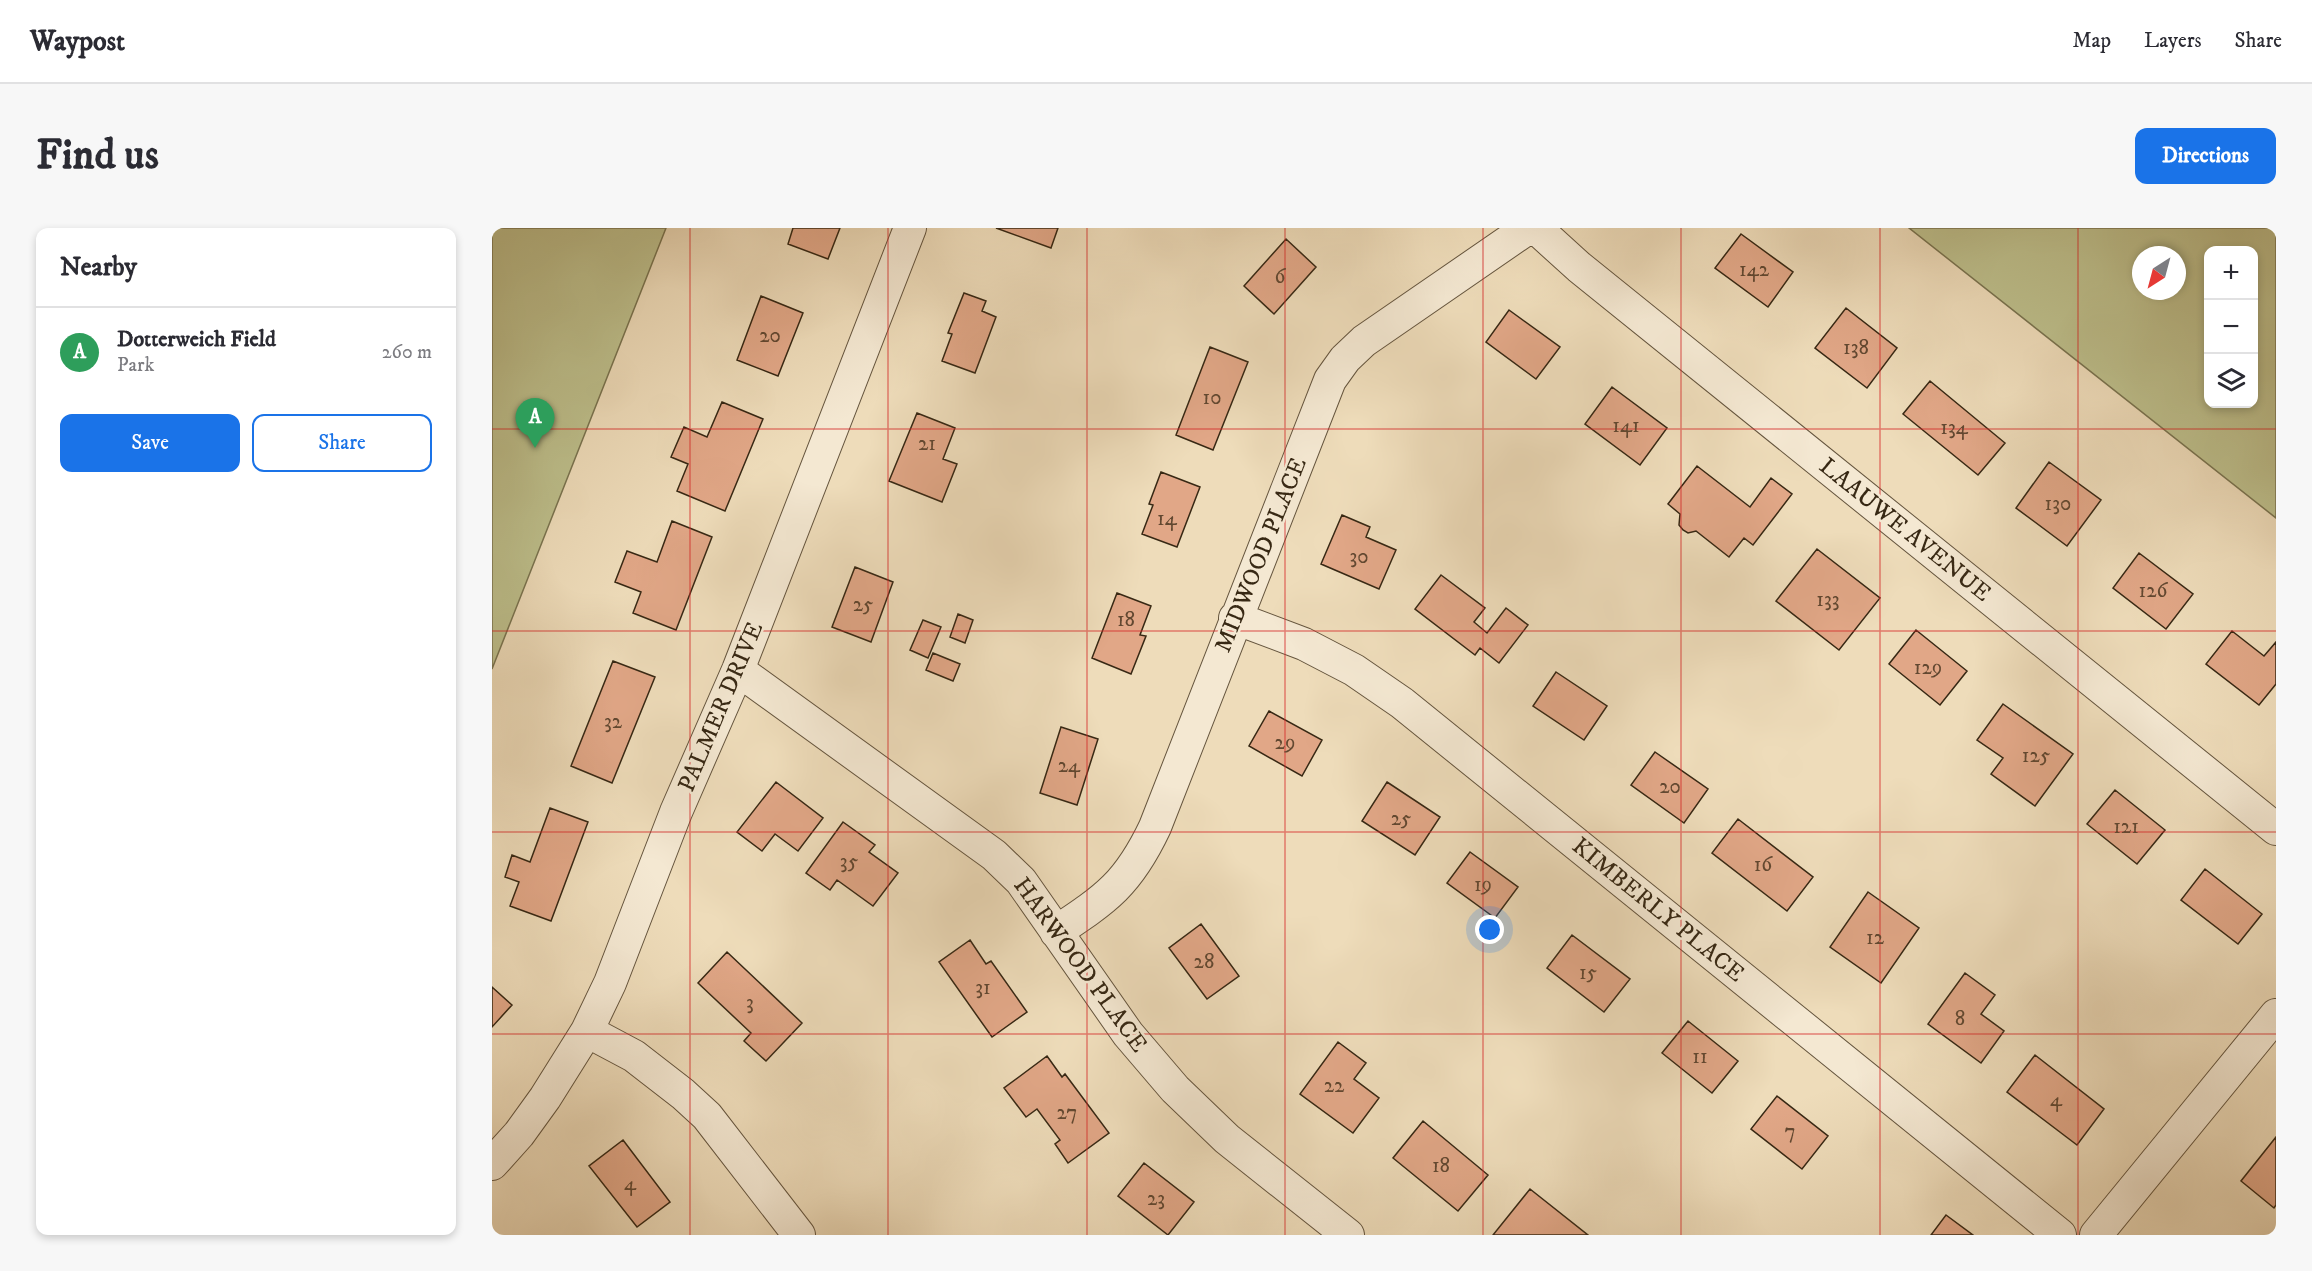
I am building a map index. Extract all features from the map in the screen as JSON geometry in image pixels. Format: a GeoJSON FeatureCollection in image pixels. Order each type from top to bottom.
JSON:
{"type":"FeatureCollection","features":[{"type":"Feature","properties":{"kind":"street","name":"PALMER DRIVE"},"geometry":{"type":"LineString","coordinates":[[494,1159],[519,1134],[545,1098],[587,1032],[610,983],[676,812],[738,670],[910,228]]}},
{"type":"Feature","properties":{"kind":"street","name":"MIDWOOD PLACE"},"geometry":{"type":"LineString","coordinates":[[1056,932],[1103,900],[1125,879],[1142,854],[1155,827],[1330,380],[1345,359],[1364,341],[1528,228]]}},
{"type":"Feature","properties":{"kind":"street","name":"LAAUWE AVENUE"},"geometry":{"type":"LineString","coordinates":[[1536,228],[1579,267],[2276,829]]}},
{"type":"Feature","properties":{"kind":"street","name":"KIMBERLY PLACE"},"geometry":{"type":"LineString","coordinates":[[1236,618],[1304,644],[1354,670],[1402,703],[2061,1235]]}},
{"type":"Feature","properties":{"kind":"street","name":"HARWOOD PLACE"},"geometry":{"type":"LineString","coordinates":[[738,670],[994,855],[1022,881],[1128,1034],[1175,1089],[1227,1138],[1348,1235]]}},
{"type":"Feature","properties":{"kind":"street"},"geometry":{"type":"LineString","coordinates":[[2096,1235],[2276,1015]]}},
{"type":"Feature","properties":{"kind":"street"},"geometry":{"type":"LineString","coordinates":[[587,1032],[634,1056],[684,1094],[707,1116],[799,1235]]}},
{"type":"Feature","properties":{"kind":"green space"},"geometry":{"type":"Polygon","coordinates":[[[492,228],[666,228],[492,669],[492,228]]]}},
{"type":"Feature","properties":{"kind":"green space"},"geometry":{"type":"Polygon","coordinates":[[[1909,228],[2276,228],[2276,518],[1909,228]]]}},
{"type":"Feature","properties":{"kind":"building"},"geometry":{"type":"Polygon","coordinates":[[[793,228],[840,228],[828,259],[788,244],[793,228]]]}},
{"type":"Feature","properties":{"kind":"building"},"geometry":{"type":"Polygon","coordinates":[[[996,228],[1058,228],[1051,248],[996,228]]]}},
{"type":"Feature","properties":{"kind":"building"},"geometry":{"type":"Polygon","coordinates":[[[1741,234],[1793,272],[1768,307],[1715,268],[1741,234]]]}},
{"type":"Feature","properties":{"kind":"building"},"geometry":{"type":"Polygon","coordinates":[[[1286,239],[1316,267],[1274,314],[1244,286],[1286,239]]]}},
{"type":"Feature","properties":{"kind":"building"},"geometry":{"type":"Polygon","coordinates":[[[964,293],[986,301],[982,311],[996,317],[975,373],[942,361],[952,334],[948,333],[964,293]]]}},
{"type":"Feature","properties":{"kind":"building"},"geometry":{"type":"Polygon","coordinates":[[[761,296],[803,313],[778,376],[737,360],[761,296]]]}},
{"type":"Feature","properties":{"kind":"building"},"geometry":{"type":"Polygon","coordinates":[[[1846,308],[1897,348],[1867,388],[1815,348],[1846,308]]]}},
{"type":"Feature","properties":{"kind":"building"},"geometry":{"type":"Polygon","coordinates":[[[1509,310],[1560,347],[1536,379],[1486,342],[1509,310]]]}},
{"type":"Feature","properties":{"kind":"building"},"geometry":{"type":"Polygon","coordinates":[[[1210,347],[1248,362],[1213,450],[1176,435],[1210,347]]]}},
{"type":"Feature","properties":{"kind":"building"},"geometry":{"type":"Polygon","coordinates":[[[1930,381],[2005,443],[1978,475],[1903,414],[1930,381]]]}},
{"type":"Feature","properties":{"kind":"building"},"geometry":{"type":"Polygon","coordinates":[[[1612,387],[1667,428],[1640,465],[1585,424],[1612,387]]]}},
{"type":"Feature","properties":{"kind":"building"},"geometry":{"type":"Polygon","coordinates":[[[722,402],[763,419],[725,511],[677,491],[688,464],[671,457],[684,427],[707,437],[722,402]]]}},
{"type":"Feature","properties":{"kind":"building"},"geometry":{"type":"Polygon","coordinates":[[[917,413],[955,428],[943,459],[957,464],[942,502],[889,481],[917,413]]]}},
{"type":"Feature","properties":{"kind":"building"},"geometry":{"type":"Polygon","coordinates":[[[2049,462],[2101,500],[2067,546],[2016,508],[2049,462]]]}},
{"type":"Feature","properties":{"kind":"building"},"geometry":{"type":"Polygon","coordinates":[[[1697,466],[1750,507],[1771,478],[1792,494],[1753,545],[1744,538],[1729,557],[1696,531],[1688,533],[1683,530],[1679,525],[1680,514],[1668,504],[1697,466]]]}},
{"type":"Feature","properties":{"kind":"building"},"geometry":{"type":"Polygon","coordinates":[[[1161,472],[1200,487],[1177,547],[1142,534],[1153,505],[1149,504],[1161,472]]]}},
{"type":"Feature","properties":{"kind":"building"},"geometry":{"type":"Polygon","coordinates":[[[1342,515],[1370,527],[1366,537],[1396,550],[1379,589],[1321,564],[1342,515]]]}},
{"type":"Feature","properties":{"kind":"building"},"geometry":{"type":"Polygon","coordinates":[[[672,521],[712,537],[676,630],[633,613],[641,592],[615,582],[627,551],[657,562],[672,521]]]}},
{"type":"Feature","properties":{"kind":"building"},"geometry":{"type":"Polygon","coordinates":[[[1817,549],[1880,598],[1839,650],[1776,601],[1817,549]]]}},
{"type":"Feature","properties":{"kind":"building"},"geometry":{"type":"Polygon","coordinates":[[[2139,553],[2193,594],[2166,629],[2113,588],[2139,553]]]}},
{"type":"Feature","properties":{"kind":"building"},"geometry":{"type":"Polygon","coordinates":[[[855,567],[893,582],[871,642],[832,627],[855,567]]]}},
{"type":"Feature","properties":{"kind":"building"},"geometry":{"type":"Polygon","coordinates":[[[1441,575],[1485,608],[1474,622],[1487,633],[1506,608],[1528,625],[1499,663],[1480,648],[1475,655],[1415,609],[1441,575]]]}},
{"type":"Feature","properties":{"kind":"building"},"geometry":{"type":"Polygon","coordinates":[[[1117,593],[1151,606],[1140,635],[1146,636],[1131,674],[1092,658],[1117,593]]]}},
{"type":"Feature","properties":{"kind":"building"},"geometry":{"type":"Polygon","coordinates":[[[958,614],[973,620],[965,643],[950,637],[958,614]]]}},
{"type":"Feature","properties":{"kind":"building"},"geometry":{"type":"Polygon","coordinates":[[[923,620],[941,627],[928,658],[910,650],[923,620]]]}},
{"type":"Feature","properties":{"kind":"building"},"geometry":{"type":"Polygon","coordinates":[[[1916,630],[1967,671],[1940,705],[1889,664],[1916,630]]]}},
{"type":"Feature","properties":{"kind":"building"},"geometry":{"type":"Polygon","coordinates":[[[2232,631],[2264,656],[2276,642],[2276,684],[2259,705],[2206,664],[2232,631]]]}},
{"type":"Feature","properties":{"kind":"building"},"geometry":{"type":"Polygon","coordinates":[[[933,653],[960,664],[953,681],[926,670],[933,653]]]}},
{"type":"Feature","properties":{"kind":"building"},"geometry":{"type":"Polygon","coordinates":[[[613,661],[655,677],[612,783],[571,766],[613,661]]]}},
{"type":"Feature","properties":{"kind":"building"},"geometry":{"type":"Polygon","coordinates":[[[1556,672],[1607,706],[1584,740],[1533,706],[1556,672]]]}},
{"type":"Feature","properties":{"kind":"building"},"geometry":{"type":"Polygon","coordinates":[[[2003,704],[2073,754],[2035,806],[1991,774],[2003,758],[1977,740],[2003,704]]]}},
{"type":"Feature","properties":{"kind":"building"},"geometry":{"type":"Polygon","coordinates":[[[1269,711],[1322,740],[1302,776],[1249,746],[1269,711]]]}},
{"type":"Feature","properties":{"kind":"building"},"geometry":{"type":"Polygon","coordinates":[[[1061,727],[1098,739],[1077,805],[1040,793],[1061,727]]]}},
{"type":"Feature","properties":{"kind":"building"},"geometry":{"type":"Polygon","coordinates":[[[1655,752],[1708,789],[1684,823],[1631,785],[1655,752]]]}},
{"type":"Feature","properties":{"kind":"building"},"geometry":{"type":"Polygon","coordinates":[[[776,782],[823,818],[798,851],[775,834],[762,851],[737,832],[776,782]]]}},
{"type":"Feature","properties":{"kind":"building"},"geometry":{"type":"Polygon","coordinates":[[[1387,782],[1440,817],[1415,855],[1362,821],[1387,782]]]}},
{"type":"Feature","properties":{"kind":"building"},"geometry":{"type":"Polygon","coordinates":[[[2115,790],[2165,830],[2137,864],[2087,824],[2115,790]]]}},
{"type":"Feature","properties":{"kind":"building"},"geometry":{"type":"Polygon","coordinates":[[[550,808],[588,822],[551,921],[510,906],[519,882],[505,877],[512,855],[530,862],[550,808]]]}},
{"type":"Feature","properties":{"kind":"building"},"geometry":{"type":"Polygon","coordinates":[[[1738,819],[1813,877],[1787,911],[1712,853],[1738,819]]]}},
{"type":"Feature","properties":{"kind":"building"},"geometry":{"type":"Polygon","coordinates":[[[843,822],[875,845],[869,852],[898,873],[873,906],[837,880],[830,890],[806,873],[843,822]]]}},
{"type":"Feature","properties":{"kind":"building"},"geometry":{"type":"Polygon","coordinates":[[[1470,852],[1518,887],[1495,918],[1447,883],[1470,852]]]}},
{"type":"Feature","properties":{"kind":"building"},"geometry":{"type":"Polygon","coordinates":[[[2205,869],[2262,914],[2238,944],[2181,900],[2205,869]]]}},
{"type":"Feature","properties":{"kind":"building"},"geometry":{"type":"Polygon","coordinates":[[[1868,892],[1919,928],[1881,983],[1830,947],[1868,892]]]}},
{"type":"Feature","properties":{"kind":"building"},"geometry":{"type":"Polygon","coordinates":[[[1201,924],[1239,976],[1207,999],[1169,948],[1201,924]]]}},
{"type":"Feature","properties":{"kind":"building"},"geometry":{"type":"Polygon","coordinates":[[[1572,935],[1630,979],[1604,1012],[1547,968],[1572,935]]]}},
{"type":"Feature","properties":{"kind":"building"},"geometry":{"type":"Polygon","coordinates":[[[970,940],[986,964],[991,961],[1027,1012],[992,1037],[939,962],[970,940]]]}},
{"type":"Feature","properties":{"kind":"building"},"geometry":{"type":"Polygon","coordinates":[[[727,952],[802,1023],[766,1061],[744,1041],[751,1033],[698,983],[727,952]]]}},
{"type":"Feature","properties":{"kind":"building"},"geometry":{"type":"Polygon","coordinates":[[[1965,973],[1995,995],[1981,1014],[2004,1031],[1981,1063],[1928,1024],[1965,973]]]}},
{"type":"Feature","properties":{"kind":"building"},"geometry":{"type":"Polygon","coordinates":[[[492,987],[512,1005],[492,1027],[492,987]]]}},
{"type":"Feature","properties":{"kind":"building"},"geometry":{"type":"Polygon","coordinates":[[[1688,1021],[1738,1061],[1712,1093],[1662,1053],[1688,1021]]]}},
{"type":"Feature","properties":{"kind":"building"},"geometry":{"type":"Polygon","coordinates":[[[1338,1042],[1366,1063],[1354,1079],[1379,1098],[1353,1133],[1300,1094],[1338,1042]]]}},
{"type":"Feature","properties":{"kind":"building"},"geometry":{"type":"Polygon","coordinates":[[[2035,1055],[2104,1109],[2077,1145],[2007,1092],[2035,1055]]]}},
{"type":"Feature","properties":{"kind":"building"},"geometry":{"type":"Polygon","coordinates":[[[1047,1056],[1062,1077],[1065,1074],[1109,1133],[1068,1163],[1055,1144],[1060,1140],[1037,1109],[1026,1117],[1004,1088],[1047,1056]]]}},
{"type":"Feature","properties":{"kind":"building"},"geometry":{"type":"Polygon","coordinates":[[[1777,1096],[1828,1136],[1802,1169],[1751,1129],[1777,1096]]]}},
{"type":"Feature","properties":{"kind":"building"},"geometry":{"type":"Polygon","coordinates":[[[1423,1121],[1488,1175],[1458,1211],[1393,1158],[1423,1121]]]}},
{"type":"Feature","properties":{"kind":"building"},"geometry":{"type":"Polygon","coordinates":[[[2276,1137],[2276,1205],[2274,1208],[2241,1181],[2276,1137]]]}},
{"type":"Feature","properties":{"kind":"building"},"geometry":{"type":"Polygon","coordinates":[[[623,1140],[670,1202],[637,1227],[589,1166],[623,1140]]]}},
{"type":"Feature","properties":{"kind":"building"},"geometry":{"type":"Polygon","coordinates":[[[1144,1163],[1194,1202],[1168,1235],[1118,1196],[1144,1163]]]}},
{"type":"Feature","properties":{"kind":"building"},"geometry":{"type":"Polygon","coordinates":[[[1530,1189],[1588,1235],[1493,1235],[1530,1189]]]}},
{"type":"Feature","properties":{"kind":"building"},"geometry":{"type":"Polygon","coordinates":[[[1946,1215],[1973,1235],[1931,1235],[1946,1215]]]}},
{"type":"Feature","properties":{"kind":"place","name":"Dotterweich Field"},"geometry":{"type":"Point","coordinates":[535,448]}}]}
